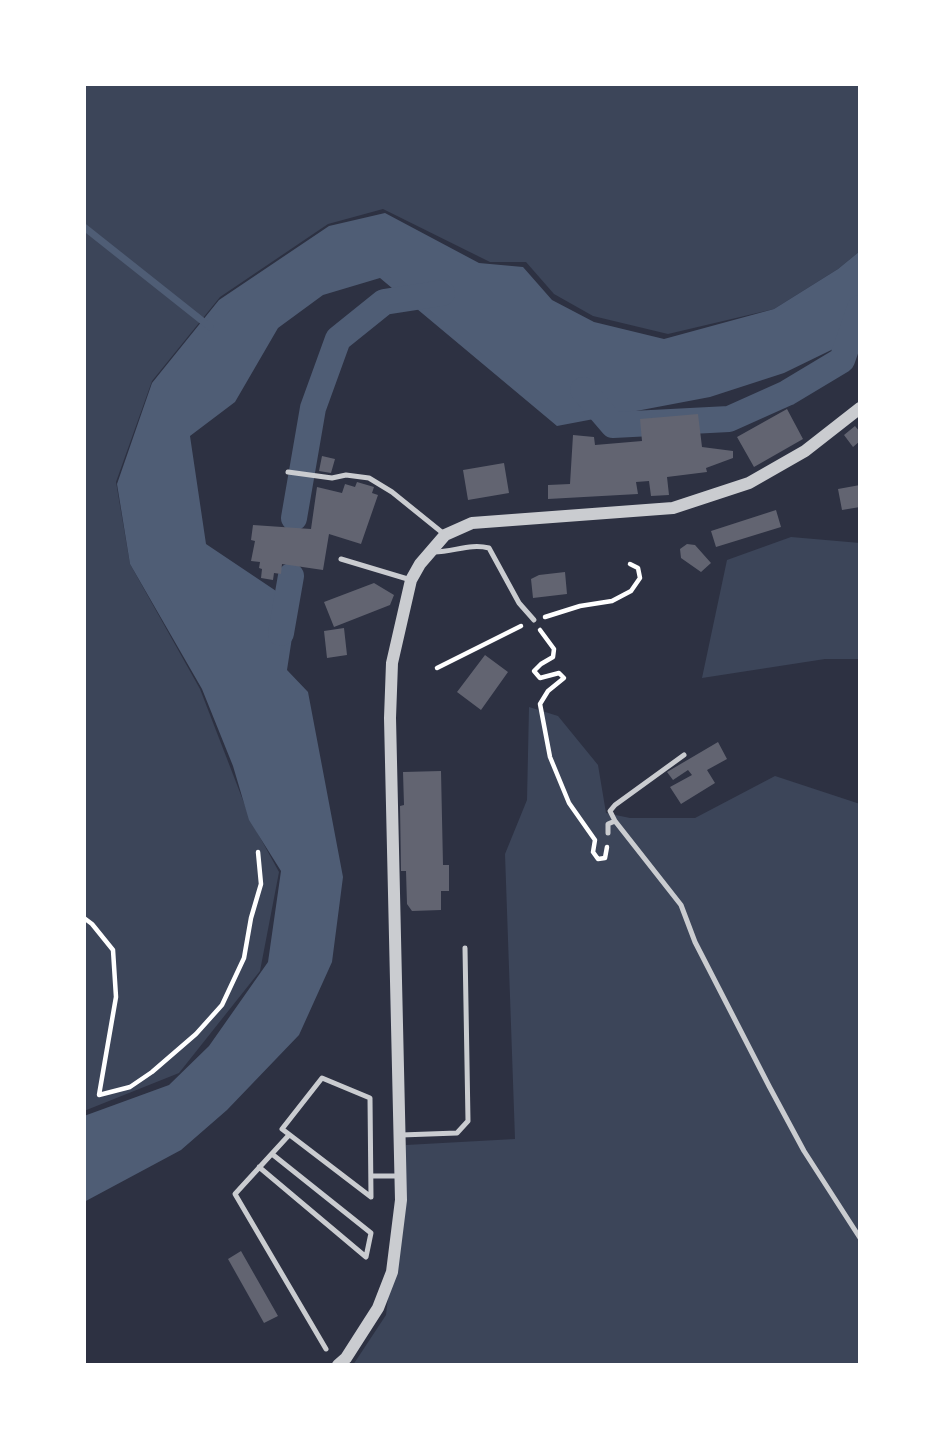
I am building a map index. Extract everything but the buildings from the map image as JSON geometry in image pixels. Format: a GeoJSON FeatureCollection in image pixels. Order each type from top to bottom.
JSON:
{"type":"FeatureCollection","features":[{"type":"Feature","properties":{"kind":"street"},"geometry":{"type":"LineString","coordinates":[[338,1365],[346,1358],[378,1308],[392,1272],[401,1200],[390,718],[393,663],[411,580],[420,564],[444,535],[472,523],[673,508],[749,483],[805,451],[860,408]]}},
{"type":"Feature","properties":{"kind":"lane"},"geometry":{"type":"LineString","coordinates":[[288,472],[332,478],[346,475],[369,478],[392,492],[444,535]]}},
{"type":"Feature","properties":{"kind":"lane"},"geometry":{"type":"LineString","coordinates":[[431,551],[448,552],[475,544],[489,548],[519,603],[534,620]]}},
{"type":"Feature","properties":{"kind":"lane"},"geometry":{"type":"LineString","coordinates":[[341,559],[411,580]]}},
{"type":"Feature","properties":{"kind":"lane"},"geometry":{"type":"LineString","coordinates":[[684,755],[615,805],[610,816],[681,905],[695,942],[804,1151],[860,1238]]}},
{"type":"Feature","properties":{"kind":"lane"},"geometry":{"type":"LineString","coordinates":[[608,833],[608,824],[615,821]]}},
{"type":"Feature","properties":{"kind":"lane"},"geometry":{"type":"LineString","coordinates":[[401,1135],[457,1133],[468,1121],[465,948]]}},
{"type":"Feature","properties":{"kind":"lane"},"geometry":{"type":"LineString","coordinates":[[322,1078],[370,1098],[370,1176],[371,1197],[282,1129],[322,1078]]}},
{"type":"Feature","properties":{"kind":"lane"},"geometry":{"type":"LineString","coordinates":[[289,1135],[235,1194],[326,1349]]}},
{"type":"Feature","properties":{"kind":"lane"},"geometry":{"type":"LineString","coordinates":[[259,1167],[366,1257],[370,1233],[272,1154]]}},
{"type":"Feature","properties":{"kind":"lane"},"geometry":{"type":"LineString","coordinates":[[370,1176],[401,1176]]}},
{"type":"Feature","properties":{"kind":"path"},"geometry":{"type":"LineString","coordinates":[[437,667],[534,620],[580,606],[612,601],[631,591],[640,578],[638,568],[630,564]]}},
{"type":"Feature","properties":{"kind":"path"},"geometry":{"type":"LineString","coordinates":[[534,620],[554,649],[553,657],[534,671],[540,678],[559,673],[564,678],[548,691],[540,704],[550,757],[569,803],[595,840],[593,852],[598,859],[605,858],[608,846]]}},
{"type":"Feature","properties":{"kind":"path"},"geometry":{"type":"LineString","coordinates":[[84,918],[113,950],[116,997],[99,1095],[130,1087],[152,1072],[196,1034],[222,1005],[244,958],[261,884],[258,852]]}},
{"type":"Feature","properties":{"kind":"shaded area"},"geometry":{"type":"Polygon","coordinates":[[[84,84],[860,84],[860,251],[838,269],[774,309],[668,334],[593,316],[554,294],[526,262],[490,262],[383,209],[328,224],[220,297],[152,381],[116,482],[130,564],[200,689],[251,821],[279,872],[260,971],[179,1073],[84,1111],[84,84]]]}},
{"type":"Feature","properties":{"kind":"shaded area"},"geometry":{"type":"Polygon","coordinates":[[[385,213],[479,263],[523,267],[552,300],[594,322],[664,339],[774,309],[838,269],[860,251],[860,336],[784,373],[710,397],[557,426],[380,278],[323,295],[278,328],[235,402],[190,436],[206,544],[297,605],[287,670],[308,692],[343,877],[332,962],[299,1035],[227,1110],[181,1150],[84,1202],[84,1116],[169,1085],[209,1046],[268,962],[281,871],[249,820],[233,766],[202,689],[130,564],[117,484],[152,383],[219,300],[329,226],[385,213]]]}},
{"type":"Feature","properties":{"kind":"shaded area"},"geometry":{"type":"Polygon","coordinates":[[[791,537],[860,543],[860,659],[825,659],[702,678],[727,560],[791,537]]]}},
{"type":"Feature","properties":{"kind":"shaded area"},"geometry":{"type":"Polygon","coordinates":[[[529,707],[558,716],[598,765],[606,813],[630,818],[695,818],[775,776],[860,804],[860,1365],[353,1365],[386,1315],[406,1145],[515,1139],[505,854],[527,800],[529,707]]]}},
{"type":"Feature","properties":{"kind":"waterway"},"geometry":{"type":"LineString","coordinates":[[84,227],[210,327]]}},
{"type":"Feature","properties":{"kind":"waterway"},"geometry":{"type":"LineString","coordinates":[[294,518],[313,408],[338,339],[384,302],[442,293]]}},
{"type":"Feature","properties":{"kind":"waterway"},"geometry":{"type":"LineString","coordinates":[[583,390],[613,425],[729,419],[787,393],[842,360],[860,308]]}},
{"type":"Feature","properties":{"kind":"waterway"},"geometry":{"type":"LineString","coordinates":[[281,633],[291,576]]}}]}
